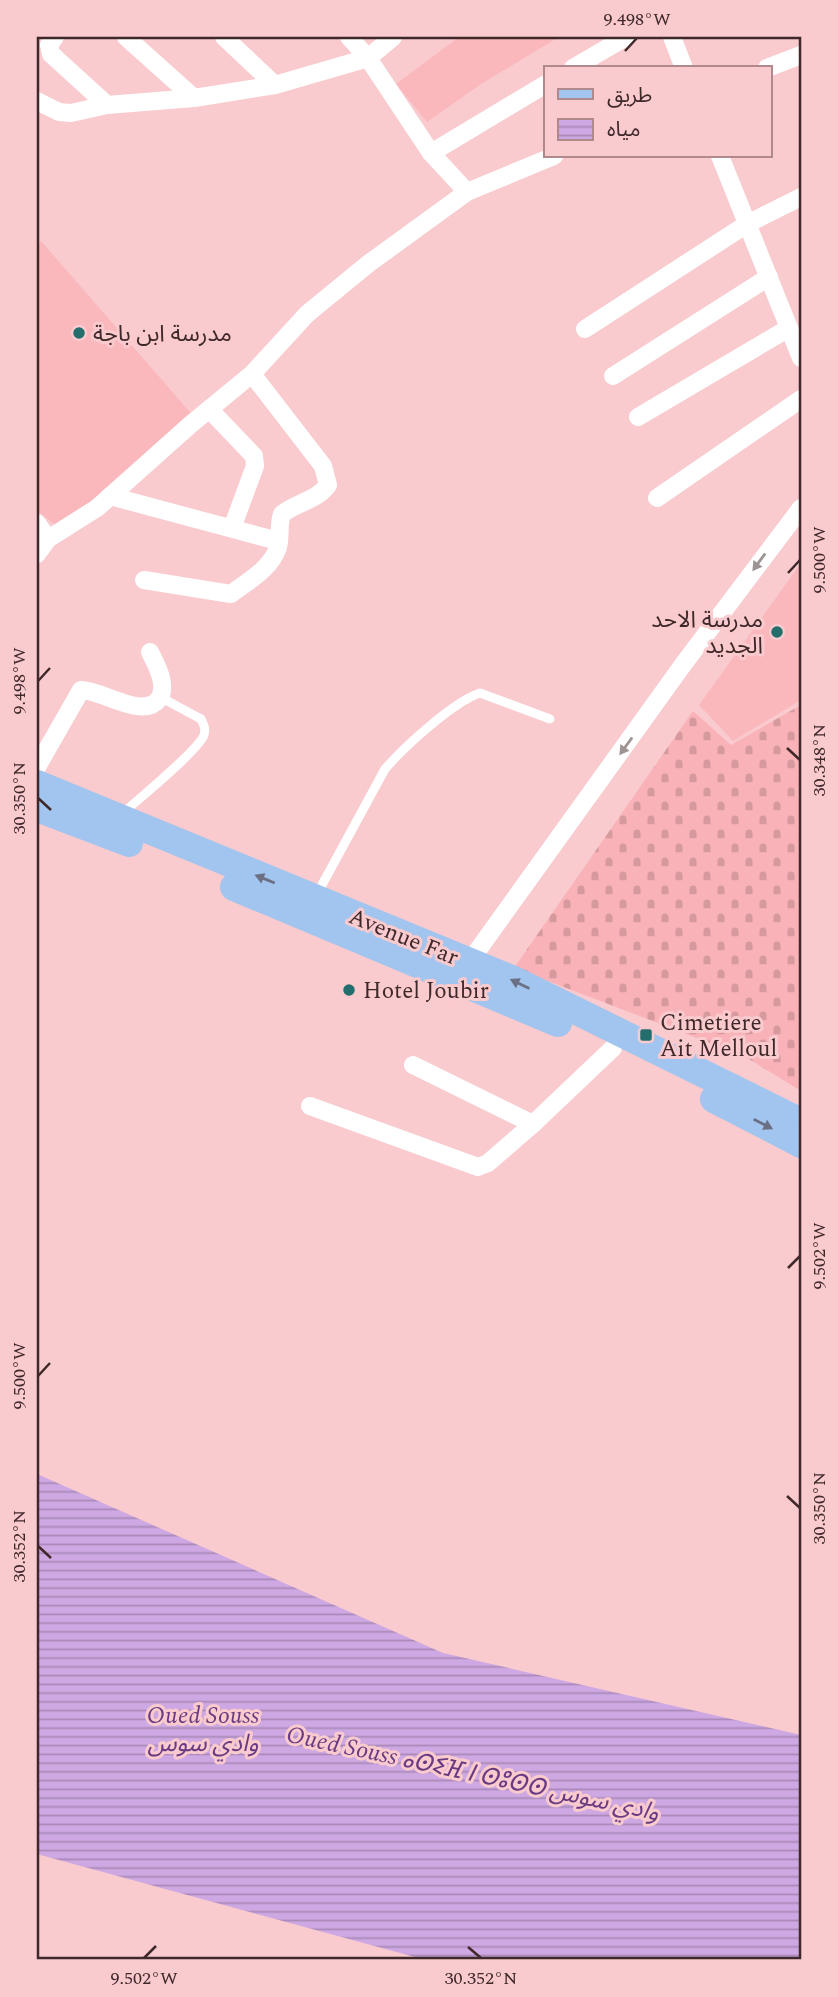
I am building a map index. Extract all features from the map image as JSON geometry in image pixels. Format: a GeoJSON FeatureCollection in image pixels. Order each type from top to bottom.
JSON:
{"type":"FeatureCollection","features":[{"type":"Feature","properties":{"kind":"main road","name":"Avenue Far"},"geometry":{"type":"LineString","coordinates":[[37,784],[315,899],[463,971],[506,999],[613,1048],[801,1144]]}},
{"type":"Feature","properties":{"kind":"main road","name":"Avenue Far"},"geometry":{"type":"LineString","coordinates":[[37,808],[463,971],[513,981],[801,1122]]}},
{"type":"Feature","properties":{"kind":"street"},"geometry":{"type":"LineString","coordinates":[[55,37],[49,45],[51,54],[107,105]]}},
{"type":"Feature","properties":{"kind":"street"},"geometry":{"type":"LineString","coordinates":[[126,37],[194,98]]}},
{"type":"Feature","properties":{"kind":"street"},"geometry":{"type":"LineString","coordinates":[[224,37],[275,85]]}},
{"type":"Feature","properties":{"kind":"street"},"geometry":{"type":"LineString","coordinates":[[349,37],[368,58],[431,153],[467,192]]}},
{"type":"Feature","properties":{"kind":"street"},"geometry":{"type":"LineString","coordinates":[[37,101],[59,112],[71,113],[107,105],[194,98],[275,85],[368,58],[393,37]]}},
{"type":"Feature","properties":{"kind":"street"},"geometry":{"type":"LineString","coordinates":[[576,66],[626,37]]}},
{"type":"Feature","properties":{"kind":"street"},"geometry":{"type":"LineString","coordinates":[[672,37],[683,66]]}},
{"type":"Feature","properties":{"kind":"street"},"geometry":{"type":"LineString","coordinates":[[772,66],[801,55]]}},
{"type":"Feature","properties":{"kind":"street"},"geometry":{"type":"LineString","coordinates":[[431,153],[544,86]]}},
{"type":"Feature","properties":{"kind":"street"},"geometry":{"type":"LineString","coordinates":[[37,554],[48,538],[81,520],[252,374],[307,314],[368,264],[467,192],[549,158]]}},
{"type":"Feature","properties":{"kind":"street"},"geometry":{"type":"LineString","coordinates":[[638,417],[797,342],[721,158]]}},
{"type":"Feature","properties":{"kind":"street"},"geometry":{"type":"LineString","coordinates":[[584,329],[747,224],[801,198]]}},
{"type":"Feature","properties":{"kind":"street"},"geometry":{"type":"LineString","coordinates":[[613,376],[769,277]]}},
{"type":"Feature","properties":{"kind":"street"},"geometry":{"type":"LineString","coordinates":[[144,580],[231,594],[264,568],[278,547],[282,514],[322,493],[328,485],[323,466],[252,374]]}},
{"type":"Feature","properties":{"kind":"street"},"geometry":{"type":"LineString","coordinates":[[657,498],[801,399]]}},
{"type":"Feature","properties":{"kind":"street"},"geometry":{"type":"LineString","coordinates":[[210,410],[254,456],[255,466],[232,528]]}},
{"type":"Feature","properties":{"kind":"street"},"geometry":{"type":"LineString","coordinates":[[110,496],[278,541]]}},
{"type":"Feature","properties":{"kind":"street"},"geometry":{"type":"LineString","coordinates":[[463,971],[690,656],[801,508]]}},
{"type":"Feature","properties":{"kind":"street"},"geometry":{"type":"LineString","coordinates":[[37,523],[48,538]]}},
{"type":"Feature","properties":{"kind":"street"},"geometry":{"type":"LineString","coordinates":[[37,767],[81,690],[91,690],[141,708],[154,703],[160,697],[162,689],[159,670],[150,652]]}},
{"type":"Feature","properties":{"kind":"street"},"geometry":{"type":"LineString","coordinates":[[310,1105],[478,1167],[488,1163],[533,1124],[613,1048]]}},
{"type":"Feature","properties":{"kind":"street"},"geometry":{"type":"LineString","coordinates":[[413,1065],[533,1124]]}},
{"type":"Feature","properties":{"kind":"lane"},"geometry":{"type":"LineString","coordinates":[[315,899],[385,769],[450,711],[470,696],[480,693],[550,719]]}},
{"type":"Feature","properties":{"kind":"lane"},"geometry":{"type":"LineString","coordinates":[[117,818],[204,737],[205,725],[201,719],[160,697]]}},
{"type":"Feature","properties":{"kind":"shaded area"},"geometry":{"type":"Polygon","coordinates":[[[459,37],[559,37],[481,84],[427,122],[396,84],[459,37]]]}},
{"type":"Feature","properties":{"kind":"shaded area","name":"مدرسة ابن باجة"},"geometry":{"type":"Polygon","coordinates":[[[41,241],[195,418],[61,530],[37,510],[37,248],[41,241]]]}},
{"type":"Feature","properties":{"kind":"shaded area","name":"مدرسة الاحد الجديد"},"geometry":{"type":"Polygon","coordinates":[[[801,563],[801,700],[733,741],[699,705],[801,563]]]}},
{"type":"Feature","properties":{"kind":"green space"},"geometry":{"type":"Polygon","coordinates":[[[801,705],[801,1091],[744,1056],[514,968],[693,711],[731,745],[801,705]]]}},
{"type":"Feature","properties":{"kind":"water","name":"Oued Souss وادي سوس"},"geometry":{"type":"Polygon","coordinates":[[[37,1474],[443,1653],[801,1735],[801,1960],[426,1960],[37,1854],[37,1474]]]}},
{"type":"Feature","properties":{"kind":"place","name":"مدرسة ابن باجة"},"geometry":{"type":"Point","coordinates":[79,333]}},
{"type":"Feature","properties":{"kind":"place","name":"مدرسة الاحد الجديد"},"geometry":{"type":"Point","coordinates":[777,632]}},
{"type":"Feature","properties":{"kind":"place","name":"Hotel Joubir"},"geometry":{"type":"Point","coordinates":[349,990]}},
{"type":"Feature","properties":{"kind":"place","name":"Cimetiere Ait Melloul"},"geometry":{"type":"Point","coordinates":[646,1035]}},
{"type":"Feature","properties":{"kind":"water label","name":"Oued Souss ⴰⵙⵉⴼ ⵏ ⵙⵓⵙⵙ وادي سوس"},"geometry":{"type":"Point","coordinates":[473,1773]}}]}
